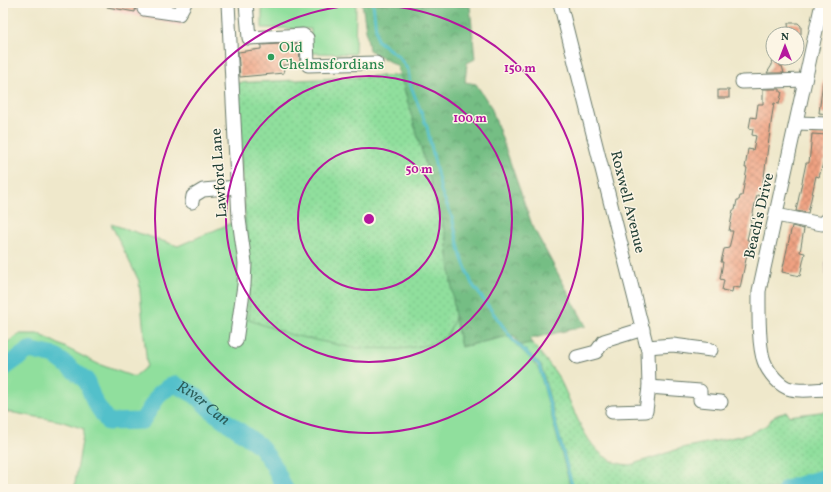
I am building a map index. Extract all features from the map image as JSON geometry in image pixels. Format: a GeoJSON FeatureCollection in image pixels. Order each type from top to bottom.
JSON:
{"type":"FeatureCollection","features":[{"type":"Feature","properties":{"kind":"street"},"geometry":{"type":"LineString","coordinates":[[145,3],[144,9],[179,14],[185,3]]}},
{"type":"Feature","properties":{"kind":"street","name":"Lawford Lane"},"geometry":{"type":"LineString","coordinates":[[228,3],[239,219],[245,263],[244,286],[236,341]]}},
{"type":"Feature","properties":{"kind":"street"},"geometry":{"type":"LineString","coordinates":[[246,3],[249,38],[303,35],[306,38],[308,66],[376,63]]}},
{"type":"Feature","properties":{"kind":"street","name":"Roxwell Avenue"},"geometry":{"type":"LineString","coordinates":[[560,3],[647,347],[650,387],[646,411],[612,412]]}},
{"type":"Feature","properties":{"kind":"street","name":"Beach's Drive"},"geometry":{"type":"LineString","coordinates":[[822,3],[797,123],[759,290],[758,317],[764,361],[771,373],[783,386],[791,390],[828,389]]}},
{"type":"Feature","properties":{"kind":"street"},"geometry":{"type":"LineString","coordinates":[[742,82],[805,80]]}},
{"type":"Feature","properties":{"kind":"street"},"geometry":{"type":"LineString","coordinates":[[797,123],[828,124]]}},
{"type":"Feature","properties":{"kind":"street"},"geometry":{"type":"LineString","coordinates":[[192,202],[193,196],[203,190],[237,187]]}},
{"type":"Feature","properties":{"kind":"street"},"geometry":{"type":"LineString","coordinates":[[776,215],[826,226]]}},
{"type":"Feature","properties":{"kind":"street"},"geometry":{"type":"LineString","coordinates":[[578,358],[596,352],[604,341],[643,329]]}},
{"type":"Feature","properties":{"kind":"street"},"geometry":{"type":"LineString","coordinates":[[647,347],[673,345],[711,350]]}},
{"type":"Feature","properties":{"kind":"street"},"geometry":{"type":"LineString","coordinates":[[650,387],[700,391],[700,400],[721,402]]}},
{"type":"Feature","properties":{"kind":"shaded area"},"geometry":{"type":"Polygon","coordinates":[[[114,3],[192,3],[181,26],[113,11],[114,3]]]}},
{"type":"Feature","properties":{"kind":"shaded area"},"geometry":{"type":"Polygon","coordinates":[[[828,244],[828,282],[826,282],[825,262],[828,244]]]}},
{"type":"Feature","properties":{"kind":"green space"},"geometry":{"type":"Polygon","coordinates":[[[262,3],[356,5],[355,54],[310,53],[311,29],[262,28],[262,3]]]}},
{"type":"Feature","properties":{"kind":"green space"},"geometry":{"type":"Polygon","coordinates":[[[362,3],[470,6],[475,59],[467,63],[465,82],[476,84],[491,107],[532,225],[586,326],[530,339],[532,343],[520,345],[513,335],[461,347],[455,318],[446,237],[400,75],[397,66],[369,50],[362,3]]]}},
{"type":"Feature","properties":{"kind":"green space","name":"Old Chelmsfordians"},"geometry":{"type":"Polygon","coordinates":[[[400,75],[446,237],[455,318],[447,336],[434,344],[401,349],[353,348],[292,335],[249,320],[248,255],[235,83],[400,75]]]}},
{"type":"Feature","properties":{"kind":"green space"},"geometry":{"type":"Polygon","coordinates":[[[243,218],[447,336],[455,318],[461,347],[508,336],[539,370],[571,489],[74,489],[84,429],[60,421],[3,411],[3,345],[20,334],[39,334],[98,364],[134,377],[147,366],[139,281],[111,224],[178,246],[243,218]]]}},
{"type":"Feature","properties":{"kind":"green space"},"geometry":{"type":"Polygon","coordinates":[[[532,343],[560,380],[578,420],[593,446],[603,456],[615,462],[630,465],[682,448],[749,434],[767,425],[774,416],[787,412],[789,416],[828,411],[828,489],[574,489],[541,365],[520,345],[532,343]]]}},
{"type":"Feature","properties":{"kind":"building"},"geometry":{"type":"Polygon","coordinates":[[[107,3],[136,3],[135,12],[107,7],[107,3]]]}},
{"type":"Feature","properties":{"kind":"building"},"geometry":{"type":"Polygon","coordinates":[[[788,23],[798,23],[801,26],[788,26],[788,23]]]}},
{"type":"Feature","properties":{"kind":"building","name":"Old Chelmsfordians"},"geometry":{"type":"Polygon","coordinates":[[[299,43],[300,64],[283,65],[284,73],[240,77],[238,52],[261,49],[261,45],[299,43]]]}},
{"type":"Feature","properties":{"kind":"building"},"geometry":{"type":"Polygon","coordinates":[[[771,66],[782,66],[784,73],[767,73],[771,66]]]}},
{"type":"Feature","properties":{"kind":"building"},"geometry":{"type":"Polygon","coordinates":[[[823,81],[828,81],[828,114],[819,113],[823,81]]]}},
{"type":"Feature","properties":{"kind":"building"},"geometry":{"type":"Polygon","coordinates":[[[763,89],[780,89],[780,92],[782,92],[779,104],[774,103],[764,177],[760,196],[757,195],[747,240],[750,240],[740,288],[733,287],[732,292],[722,290],[724,280],[720,279],[723,262],[721,262],[724,249],[729,248],[733,231],[729,231],[733,210],[735,210],[737,200],[739,200],[740,196],[742,196],[747,168],[745,168],[748,149],[753,150],[756,136],[752,135],[753,129],[749,128],[751,117],[756,118],[758,104],[763,104],[763,89]]]}},
{"type":"Feature","properties":{"kind":"building"},"geometry":{"type":"Polygon","coordinates":[[[718,90],[729,90],[729,98],[718,98],[718,90]]]}},
{"type":"Feature","properties":{"kind":"building"},"geometry":{"type":"Polygon","coordinates":[[[812,134],[827,135],[825,157],[819,177],[816,176],[808,213],[796,211],[806,163],[809,163],[812,134]]]}},
{"type":"Feature","properties":{"kind":"building"},"geometry":{"type":"Polygon","coordinates":[[[792,226],[804,229],[800,252],[805,253],[800,276],[782,272],[792,226]]]}},
{"type":"Feature","properties":{"kind":"waterway"},"geometry":{"type":"LineString","coordinates":[[373,3],[377,40],[399,57],[408,70],[410,84],[427,127],[441,191],[452,217],[461,256],[472,284],[513,340],[539,365],[573,489]]}},
{"type":"Feature","properties":{"kind":"waterway","name":"River Can"},"geometry":{"type":"LineString","coordinates":[[3,369],[29,350],[55,356],[86,380],[94,401],[108,422],[142,421],[160,393],[174,384],[195,395],[213,412],[259,445],[273,464],[285,489]]}},
{"type":"Feature","properties":{"kind":"waterway","name":"River Can"},"geometry":{"type":"LineString","coordinates":[[786,489],[828,476]]}},
{"type":"Feature","properties":{"kind":"place","name":"Old Chelmsfordians"},"geometry":{"type":"Point","coordinates":[271,57]}}]}
